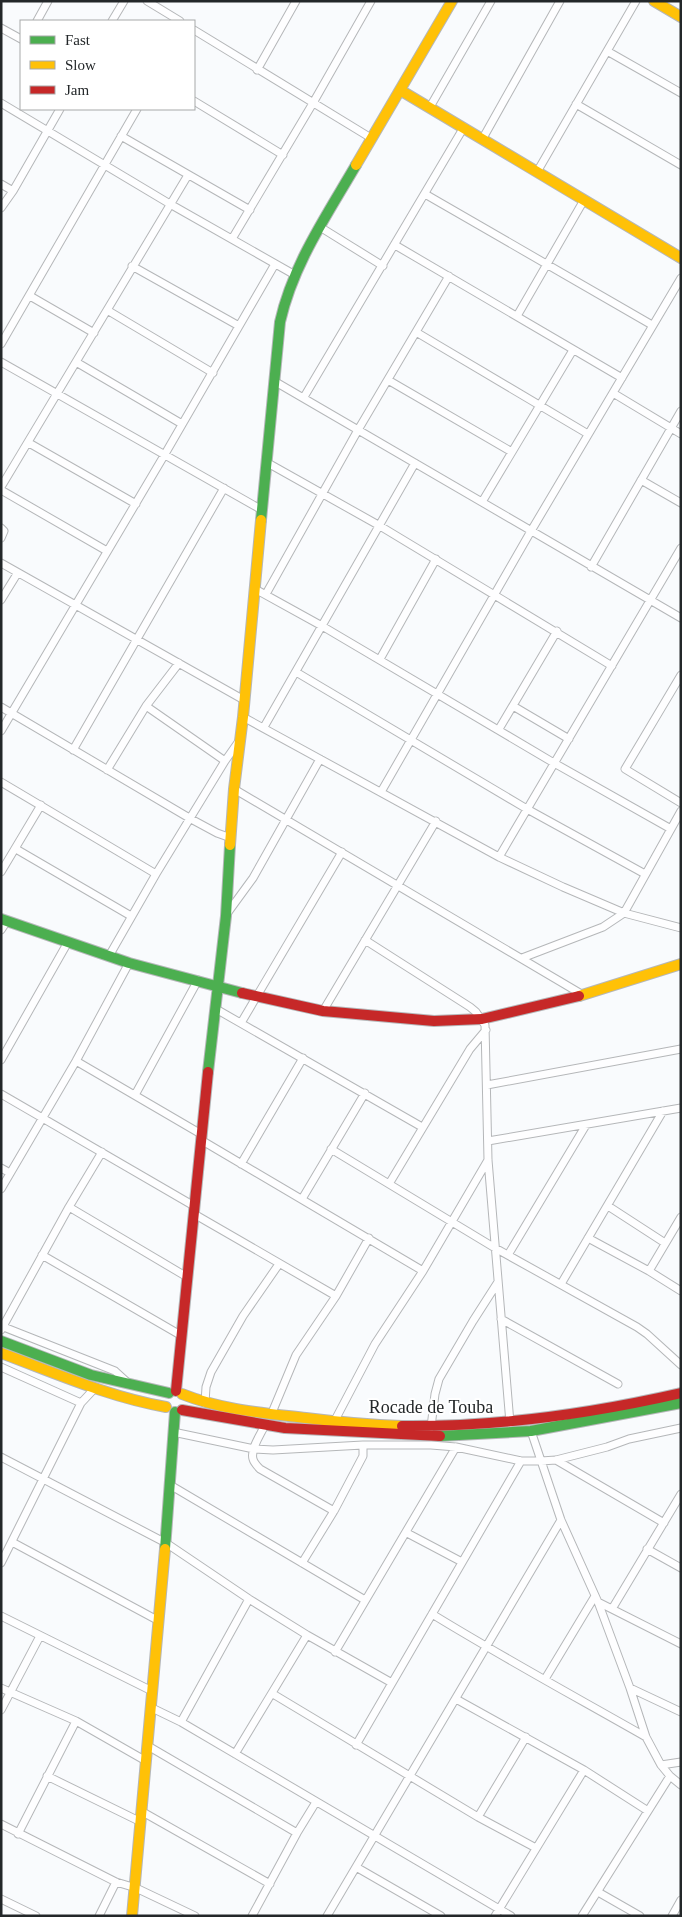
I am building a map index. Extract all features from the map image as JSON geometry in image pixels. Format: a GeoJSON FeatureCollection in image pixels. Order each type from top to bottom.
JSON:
{"type":"FeatureCollection","features":[{"type":"Feature","properties":{"kind":"main road"},"geometry":{"type":"LineString","coordinates":[[176,1393],[201,1137],[226,916],[234,789],[243,717],[280,322],[286,300],[303,256],[452,1]]}},
{"type":"Feature","properties":{"kind":"main road"},"geometry":{"type":"LineString","coordinates":[[654,1],[681,17]]}},
{"type":"Feature","properties":{"kind":"main road"},"geometry":{"type":"LineString","coordinates":[[400,90],[681,258]]}},
{"type":"Feature","properties":{"kind":"main road"},"geometry":{"type":"LineString","coordinates":[[3,924],[256,998],[323,1011],[434,1021],[482,1019],[583,995],[681,964]]}},
{"type":"Feature","properties":{"kind":"main road","name":"Rocade de Touba"},"geometry":{"type":"LineString","coordinates":[[1,1341],[92,1375],[176,1393],[205,1403],[271,1415],[432,1436],[637,1403],[681,1393]]}},
{"type":"Feature","properties":{"kind":"main road","name":"Rocade de Touba"},"geometry":{"type":"LineString","coordinates":[[1,1353],[95,1388],[144,1403],[174,1410],[265,1425],[317,1431],[432,1436],[531,1431],[681,1404]]}},
{"type":"Feature","properties":{"kind":"main road"},"geometry":{"type":"LineString","coordinates":[[174,1410],[186,1401],[176,1393]]}},
{"type":"Feature","properties":{"kind":"main road"},"geometry":{"type":"LineString","coordinates":[[132,1916],[152,1708],[170,1485],[174,1410],[165,1400],[176,1393]]}},
{"type":"Feature","properties":{"kind":"street"},"geometry":{"type":"LineString","coordinates":[[38,20],[48,1]]}},
{"type":"Feature","properties":{"kind":"street"},"geometry":{"type":"LineString","coordinates":[[113,20],[124,1]]}},
{"type":"Feature","properties":{"kind":"street"},"geometry":{"type":"LineString","coordinates":[[147,1],[178,20]]}},
{"type":"Feature","properties":{"kind":"street"},"geometry":{"type":"LineString","coordinates":[[257,70],[296,1]]}},
{"type":"Feature","properties":{"kind":"street"},"geometry":{"type":"LineString","coordinates":[[232,239],[313,104],[371,1]]}},
{"type":"Feature","properties":{"kind":"street"},"geometry":{"type":"LineString","coordinates":[[430,107],[491,1]]}},
{"type":"Feature","properties":{"kind":"street"},"geometry":{"type":"LineString","coordinates":[[483,138],[560,1]]}},
{"type":"Feature","properties":{"kind":"street"},"geometry":{"type":"LineString","coordinates":[[537,172],[636,1]]}},
{"type":"Feature","properties":{"kind":"street"},"geometry":{"type":"LineString","coordinates":[[1,28],[20,38]]}},
{"type":"Feature","properties":{"kind":"street"},"geometry":{"type":"LineString","coordinates":[[195,31],[313,104],[372,138]]}},
{"type":"Feature","properties":{"kind":"street"},"geometry":{"type":"LineString","coordinates":[[607,51],[681,93]]}},
{"type":"Feature","properties":{"kind":"street"},"geometry":{"type":"LineString","coordinates":[[195,102],[282,155]]}},
{"type":"Feature","properties":{"kind":"street"},"geometry":{"type":"LineString","coordinates":[[1,103],[170,204],[295,275]]}},
{"type":"Feature","properties":{"kind":"street"},"geometry":{"type":"LineString","coordinates":[[576,104],[681,165]]}},
{"type":"Feature","properties":{"kind":"street"},"geometry":{"type":"LineString","coordinates":[[1,208],[13,191],[59,110]]}},
{"type":"Feature","properties":{"kind":"street"},"geometry":{"type":"LineString","coordinates":[[1,344],[136,110]]}},
{"type":"Feature","properties":{"kind":"street"},"geometry":{"type":"LineString","coordinates":[[304,398],[464,127]]}},
{"type":"Feature","properties":{"kind":"street"},"geometry":{"type":"LineString","coordinates":[[121,136],[250,210]]}},
{"type":"Feature","properties":{"kind":"street"},"geometry":{"type":"LineString","coordinates":[[107,551],[1,488],[188,174]]}},
{"type":"Feature","properties":{"kind":"street"},"geometry":{"type":"LineString","coordinates":[[1,184],[13,191]]}},
{"type":"Feature","properties":{"kind":"street"},"geometry":{"type":"LineString","coordinates":[[425,194],[652,325]]}},
{"type":"Feature","properties":{"kind":"street"},"geometry":{"type":"LineString","coordinates":[[517,316],[584,200]]}},
{"type":"Feature","properties":{"kind":"street"},"geometry":{"type":"LineString","coordinates":[[320,228],[383,266]]}},
{"type":"Feature","properties":{"kind":"street"},"geometry":{"type":"LineString","coordinates":[[395,245],[622,378]]}},
{"type":"Feature","properties":{"kind":"street"},"geometry":{"type":"LineString","coordinates":[[1,731],[213,373],[275,264]]}},
{"type":"Feature","properties":{"kind":"street"},"geometry":{"type":"LineString","coordinates":[[132,266],[240,326]]}},
{"type":"Feature","properties":{"kind":"street"},"geometry":{"type":"LineString","coordinates":[[266,594],[358,430],[449,276]]}},
{"type":"Feature","properties":{"kind":"street"},"geometry":{"type":"LineString","coordinates":[[381,792],[531,531],[681,278]]}},
{"type":"Feature","properties":{"kind":"street"},"geometry":{"type":"LineString","coordinates":[[30,296],[94,333]]}},
{"type":"Feature","properties":{"kind":"street"},"geometry":{"type":"LineString","coordinates":[[107,310],[213,373]]}},
{"type":"Feature","properties":{"kind":"street"},"geometry":{"type":"LineString","coordinates":[[416,332],[588,434]]}},
{"type":"Feature","properties":{"kind":"street"},"geometry":{"type":"LineString","coordinates":[[482,502],[573,350]]}},
{"type":"Feature","properties":{"kind":"street"},"geometry":{"type":"LineString","coordinates":[[1,362],[262,510]]}},
{"type":"Feature","properties":{"kind":"street"},"geometry":{"type":"LineString","coordinates":[[76,362],[182,424]]}},
{"type":"Feature","properties":{"kind":"street"},"geometry":{"type":"LineString","coordinates":[[274,380],[681,618]]}},
{"type":"Feature","properties":{"kind":"street"},"geometry":{"type":"LineString","coordinates":[[388,380],[512,452]]}},
{"type":"Feature","properties":{"kind":"street"},"geometry":{"type":"LineString","coordinates":[[613,393],[681,434]]}},
{"type":"Feature","properties":{"kind":"street"},"geometry":{"type":"LineString","coordinates":[[591,567],[681,411]]}},
{"type":"Feature","properties":{"kind":"street"},"geometry":{"type":"LineString","coordinates":[[29,443],[136,504]]}},
{"type":"Feature","properties":{"kind":"street"},"geometry":{"type":"LineString","coordinates":[[266,462],[436,559],[612,666]]}},
{"type":"Feature","properties":{"kind":"street"},"geometry":{"type":"LineString","coordinates":[[264,727],[416,463]]}},
{"type":"Feature","properties":{"kind":"street"},"geometry":{"type":"LineString","coordinates":[[641,480],[681,503]]}},
{"type":"Feature","properties":{"kind":"street"},"geometry":{"type":"LineString","coordinates":[[73,750],[224,488]]}},
{"type":"Feature","properties":{"kind":"street"},"geometry":{"type":"LineString","coordinates":[[1,528],[4,531],[1,538]]}},
{"type":"Feature","properties":{"kind":"street"},"geometry":{"type":"LineString","coordinates":[[499,856],[681,548]]}},
{"type":"Feature","properties":{"kind":"street"},"geometry":{"type":"LineString","coordinates":[[380,659],[436,559]]}},
{"type":"Feature","properties":{"kind":"street"},"geometry":{"type":"LineString","coordinates":[[1,563],[17,574],[244,700]]}},
{"type":"Feature","properties":{"kind":"street"},"geometry":{"type":"LineString","coordinates":[[1,600],[17,574]]}},
{"type":"Feature","properties":{"kind":"street"},"geometry":{"type":"LineString","coordinates":[[255,589],[380,659],[554,762],[671,828]]}},
{"type":"Feature","properties":{"kind":"street"},"geometry":{"type":"LineString","coordinates":[[499,730],[557,631]]}},
{"type":"Feature","properties":{"kind":"street"},"geometry":{"type":"LineString","coordinates":[[107,770],[146,706],[179,663]]}},
{"type":"Feature","properties":{"kind":"street"},"geometry":{"type":"LineString","coordinates":[[296,672],[527,809],[645,874]]}},
{"type":"Feature","properties":{"kind":"street"},"geometry":{"type":"LineString","coordinates":[[681,675],[625,769],[681,803]]}},
{"type":"Feature","properties":{"kind":"street"},"geometry":{"type":"LineString","coordinates":[[146,706],[225,761]]}},
{"type":"Feature","properties":{"kind":"street"},"geometry":{"type":"LineString","coordinates":[[513,706],[568,739]]}},
{"type":"Feature","properties":{"kind":"street"},"geometry":{"type":"LineString","coordinates":[[1,707],[191,819],[231,838]]}},
{"type":"Feature","properties":{"kind":"street"},"geometry":{"type":"LineString","coordinates":[[243,717],[499,856],[563,888],[624,913],[681,928]]}},
{"type":"Feature","properties":{"kind":"street"},"geometry":{"type":"LineString","coordinates":[[109,956],[156,874],[240,738]]}},
{"type":"Feature","properties":{"kind":"street"},"geometry":{"type":"LineString","coordinates":[[226,916],[253,878],[320,759]]}},
{"type":"Feature","properties":{"kind":"street"},"geometry":{"type":"LineString","coordinates":[[1,782],[156,874]]}},
{"type":"Feature","properties":{"kind":"street"},"geometry":{"type":"LineString","coordinates":[[234,789],[583,995]]}},
{"type":"Feature","properties":{"kind":"street"},"geometry":{"type":"LineString","coordinates":[[1,872],[41,805]]}},
{"type":"Feature","properties":{"kind":"street"},"geometry":{"type":"LineString","coordinates":[[522,958],[602,926],[624,913],[681,811]]}},
{"type":"Feature","properties":{"kind":"street"},"geometry":{"type":"LineString","coordinates":[[323,1011],[436,822]]}},
{"type":"Feature","properties":{"kind":"street"},"geometry":{"type":"LineString","coordinates":[[16,849],[131,916]]}},
{"type":"Feature","properties":{"kind":"street"},"geometry":{"type":"LineString","coordinates":[[241,1023],[342,852]]}},
{"type":"Feature","properties":{"kind":"street"},"geometry":{"type":"LineString","coordinates":[[366,940],[470,1007],[482,1019],[486,1030],[488,1160],[510,1423]]}},
{"type":"Feature","properties":{"kind":"street"},"geometry":{"type":"LineString","coordinates":[[1,1060],[68,942]]}},
{"type":"Feature","properties":{"kind":"street"},"geometry":{"type":"LineString","coordinates":[[1,1189],[76,1061],[129,962]]}},
{"type":"Feature","properties":{"kind":"street"},"geometry":{"type":"LineString","coordinates":[[135,1095],[198,980]]}},
{"type":"Feature","properties":{"kind":"street"},"geometry":{"type":"LineString","coordinates":[[216,1009],[422,1127]]}},
{"type":"Feature","properties":{"kind":"street"},"geometry":{"type":"LineString","coordinates":[[389,1184],[470,1049],[486,1030]]}},
{"type":"Feature","properties":{"kind":"street"},"geometry":{"type":"LineString","coordinates":[[487,1085],[681,1049]]}},
{"type":"Feature","properties":{"kind":"street"},"geometry":{"type":"LineString","coordinates":[[242,1164],[303,1058]]}},
{"type":"Feature","properties":{"kind":"street"},"geometry":{"type":"LineString","coordinates":[[76,1061],[135,1095],[242,1164],[423,1271]]}},
{"type":"Feature","properties":{"kind":"street"},"geometry":{"type":"LineString","coordinates":[[302,1199],[364,1093]]}},
{"type":"Feature","properties":{"kind":"street"},"geometry":{"type":"LineString","coordinates":[[1,1094],[102,1152],[278,1264],[336,1296]]}},
{"type":"Feature","properties":{"kind":"street"},"geometry":{"type":"LineString","coordinates":[[488,1141],[681,1108]]}},
{"type":"Feature","properties":{"kind":"street"},"geometry":{"type":"LineString","coordinates":[[561,1284],[663,1111]]}},
{"type":"Feature","properties":{"kind":"street"},"geometry":{"type":"LineString","coordinates":[[508,1255],[586,1124]]}},
{"type":"Feature","properties":{"kind":"street"},"geometry":{"type":"LineString","coordinates":[[331,1150],[495,1248],[647,1334],[681,1365]]}},
{"type":"Feature","properties":{"kind":"street"},"geometry":{"type":"LineString","coordinates":[[102,1152],[69,1206],[2,1328],[115,1372],[132,1385]]}},
{"type":"Feature","properties":{"kind":"street"},"geometry":{"type":"LineString","coordinates":[[334,1422],[376,1344],[423,1271],[488,1160]]}},
{"type":"Feature","properties":{"kind":"street"},"geometry":{"type":"LineString","coordinates":[[1,1168],[10,1173]]}},
{"type":"Feature","properties":{"kind":"street"},"geometry":{"type":"LineString","coordinates":[[69,1206],[187,1277]]}},
{"type":"Feature","properties":{"kind":"street"},"geometry":{"type":"LineString","coordinates":[[608,1206],[666,1243]]}},
{"type":"Feature","properties":{"kind":"street"},"geometry":{"type":"LineString","coordinates":[[649,1271],[680,1219]]}},
{"type":"Feature","properties":{"kind":"street"},"geometry":{"type":"LineString","coordinates":[[271,1415],[296,1355],[336,1296],[369,1238]]}},
{"type":"Feature","properties":{"kind":"street"},"geometry":{"type":"LineString","coordinates":[[588,1238],[649,1271],[681,1291]]}},
{"type":"Feature","properties":{"kind":"street"},"geometry":{"type":"LineString","coordinates":[[42,1255],[182,1336]]}},
{"type":"Feature","properties":{"kind":"street"},"geometry":{"type":"LineString","coordinates":[[205,1403],[206,1386],[211,1372],[243,1316],[278,1264]]}},
{"type":"Feature","properties":{"kind":"street"},"geometry":{"type":"LineString","coordinates":[[432,1436],[435,1394],[439,1379],[498,1282]]}},
{"type":"Feature","properties":{"kind":"street"},"geometry":{"type":"LineString","coordinates":[[501,1319],[618,1384]]}},
{"type":"Feature","properties":{"kind":"street"},"geometry":{"type":"LineString","coordinates":[[1,1367],[81,1404]]}},
{"type":"Feature","properties":{"kind":"street"},"geometry":{"type":"LineString","coordinates":[[1,1563],[81,1404],[95,1388]]}},
{"type":"Feature","properties":{"kind":"street"},"geometry":{"type":"LineString","coordinates":[[265,1425],[254,1448],[252,1459],[260,1469],[334,1511]]}},
{"type":"Feature","properties":{"kind":"street"},"geometry":{"type":"LineString","coordinates":[[173,1432],[254,1448],[284,1451],[363,1445],[432,1436],[456,1447],[521,1461],[541,1461],[556,1460],[607,1447],[629,1439],[681,1428]]}},
{"type":"Feature","properties":{"kind":"street"},"geometry":{"type":"LineString","coordinates":[[531,1431],[562,1520],[596,1599],[630,1688],[646,1737],[670,1776],[681,1785]]}},
{"type":"Feature","properties":{"kind":"street"},"geometry":{"type":"LineString","coordinates":[[302,1563],[334,1511],[363,1456],[363,1445]]}},
{"type":"Feature","properties":{"kind":"street"},"geometry":{"type":"LineString","coordinates":[[335,1652],[407,1533],[456,1447]]}},
{"type":"Feature","properties":{"kind":"street"},"geometry":{"type":"LineString","coordinates":[[1,1457],[166,1543],[249,1599],[307,1635],[392,1683]]}},
{"type":"Feature","properties":{"kind":"street"},"geometry":{"type":"LineString","coordinates":[[556,1460],[664,1523]]}},
{"type":"Feature","properties":{"kind":"street"},"geometry":{"type":"LineString","coordinates":[[356,1744],[521,1461]]}},
{"type":"Feature","properties":{"kind":"street"},"geometry":{"type":"LineString","coordinates":[[170,1485],[365,1600]]}},
{"type":"Feature","properties":{"kind":"street"},"geometry":{"type":"LineString","coordinates":[[612,1609],[681,1494]]}},
{"type":"Feature","properties":{"kind":"street"},"geometry":{"type":"LineString","coordinates":[[327,1916],[562,1520]]}},
{"type":"Feature","properties":{"kind":"street"},"geometry":{"type":"LineString","coordinates":[[407,1533],[462,1562]]}},
{"type":"Feature","properties":{"kind":"street"},"geometry":{"type":"LineString","coordinates":[[12,1542],[158,1621]]}},
{"type":"Feature","properties":{"kind":"street"},"geometry":{"type":"LineString","coordinates":[[647,1549],[681,1568]]}},
{"type":"Feature","properties":{"kind":"street"},"geometry":{"type":"LineString","coordinates":[[181,1722],[249,1599]]}},
{"type":"Feature","properties":{"kind":"street"},"geometry":{"type":"LineString","coordinates":[[596,1599],[681,1644]]}},
{"type":"Feature","properties":{"kind":"street"},"geometry":{"type":"LineString","coordinates":[[545,1678],[596,1599]]}},
{"type":"Feature","properties":{"kind":"street"},"geometry":{"type":"LineString","coordinates":[[432,1614],[486,1648],[545,1678],[646,1737]]}},
{"type":"Feature","properties":{"kind":"street"},"geometry":{"type":"LineString","coordinates":[[1,1616],[152,1691]]}},
{"type":"Feature","properties":{"kind":"street"},"geometry":{"type":"LineString","coordinates":[[235,1754],[307,1635]]}},
{"type":"Feature","properties":{"kind":"street"},"geometry":{"type":"LineString","coordinates":[[1,1710],[40,1636]]}},
{"type":"Feature","properties":{"kind":"street"},"geometry":{"type":"LineString","coordinates":[[1,1688],[76,1720],[146,1761]]}},
{"type":"Feature","properties":{"kind":"street"},"geometry":{"type":"LineString","coordinates":[[630,1688],[681,1712]]}},
{"type":"Feature","properties":{"kind":"street"},"geometry":{"type":"LineString","coordinates":[[273,1694],[478,1817],[536,1848]]}},
{"type":"Feature","properties":{"kind":"street"},"geometry":{"type":"LineString","coordinates":[[456,1699],[584,1770],[648,1811]]}},
{"type":"Feature","properties":{"kind":"street"},"geometry":{"type":"LineString","coordinates":[[152,1708],[181,1722],[511,1916]]}},
{"type":"Feature","properties":{"kind":"street"},"geometry":{"type":"LineString","coordinates":[[18,1834],[76,1720]]}},
{"type":"Feature","properties":{"kind":"street"},"geometry":{"type":"LineString","coordinates":[[478,1817],[526,1737]]}},
{"type":"Feature","properties":{"kind":"street"},"geometry":{"type":"LineString","coordinates":[[148,1746],[297,1833]]}},
{"type":"Feature","properties":{"kind":"street"},"geometry":{"type":"LineString","coordinates":[[662,1765],[681,1762]]}},
{"type":"Feature","properties":{"kind":"street"},"geometry":{"type":"LineString","coordinates":[[495,1916],[498,1908],[584,1770]]}},
{"type":"Feature","properties":{"kind":"street"},"geometry":{"type":"LineString","coordinates":[[47,1776],[141,1816],[270,1884]]}},
{"type":"Feature","properties":{"kind":"street"},"geometry":{"type":"LineString","coordinates":[[582,1916],[670,1776]]}},
{"type":"Feature","properties":{"kind":"street"},"geometry":{"type":"LineString","coordinates":[[252,1916],[316,1802]]}},
{"type":"Feature","properties":{"kind":"street"},"geometry":{"type":"LineString","coordinates":[[1,1824],[116,1882],[136,1888],[192,1915]]}},
{"type":"Feature","properties":{"kind":"street"},"geometry":{"type":"LineString","coordinates":[[356,1867],[441,1916]]}},
{"type":"Feature","properties":{"kind":"street"},"geometry":{"type":"LineString","coordinates":[[99,1916],[116,1882]]}},
{"type":"Feature","properties":{"kind":"street"},"geometry":{"type":"LineString","coordinates":[[598,1892],[640,1916]]}},
{"type":"Feature","properties":{"kind":"street"},"geometry":{"type":"LineString","coordinates":[[1,1899],[36,1916]]}},
{"type":"Feature","properties":{"kind":"street"},"geometry":{"type":"LineString","coordinates":[[672,1916],[681,1900]]}},
{"type":"Feature","properties":{"kind":"traffic: fast"},"geometry":{"type":"LineString","coordinates":[[261,520],[280,322],[293,280],[302,260],[356,165]]}},
{"type":"Feature","properties":{"kind":"traffic: fast"},"geometry":{"type":"LineString","coordinates":[[208,1072],[226,916],[230,845]]}},
{"type":"Feature","properties":{"kind":"traffic: fast"},"geometry":{"type":"LineString","coordinates":[[1,919],[129,963],[242,993]]}},
{"type":"Feature","properties":{"kind":"traffic: fast"},"geometry":{"type":"LineString","coordinates":[[1,1341],[91,1375],[169,1393]]}},
{"type":"Feature","properties":{"kind":"traffic: fast"},"geometry":{"type":"LineString","coordinates":[[440,1436],[531,1431],[681,1403]]}},
{"type":"Feature","properties":{"kind":"traffic: fast"},"geometry":{"type":"LineString","coordinates":[[165,1549],[175,1412]]}},
{"type":"Feature","properties":{"kind":"traffic: slow"},"geometry":{"type":"LineString","coordinates":[[356,165],[452,1]]}},
{"type":"Feature","properties":{"kind":"traffic: slow"},"geometry":{"type":"LineString","coordinates":[[654,1],[681,17]]}},
{"type":"Feature","properties":{"kind":"traffic: slow"},"geometry":{"type":"LineString","coordinates":[[400,90],[681,258]]}},
{"type":"Feature","properties":{"kind":"traffic: slow"},"geometry":{"type":"LineString","coordinates":[[230,845],[261,520]]}},
{"type":"Feature","properties":{"kind":"traffic: slow"},"geometry":{"type":"LineString","coordinates":[[579,996],[681,964]]}},
{"type":"Feature","properties":{"kind":"traffic: slow"},"geometry":{"type":"LineString","coordinates":[[1,1353],[103,1391],[166,1407]]}},
{"type":"Feature","properties":{"kind":"traffic: slow"},"geometry":{"type":"LineString","coordinates":[[182,1394],[212,1404],[258,1412],[342,1422],[402,1426]]}},
{"type":"Feature","properties":{"kind":"traffic: slow"},"geometry":{"type":"LineString","coordinates":[[132,1916],[165,1549]]}},
{"type":"Feature","properties":{"kind":"traffic: jam"},"geometry":{"type":"LineString","coordinates":[[242,993],[323,1011],[434,1021],[482,1019],[579,996]]}},
{"type":"Feature","properties":{"kind":"traffic: jam"},"geometry":{"type":"LineString","coordinates":[[176,1391],[208,1072]]}},
{"type":"Feature","properties":{"kind":"traffic: jam"},"geometry":{"type":"LineString","coordinates":[[402,1426],[437,1426],[542,1418],[612,1407],[681,1393]]}},
{"type":"Feature","properties":{"kind":"traffic: jam"},"geometry":{"type":"LineString","coordinates":[[182,1410],[285,1428],[440,1436]]}}]}
